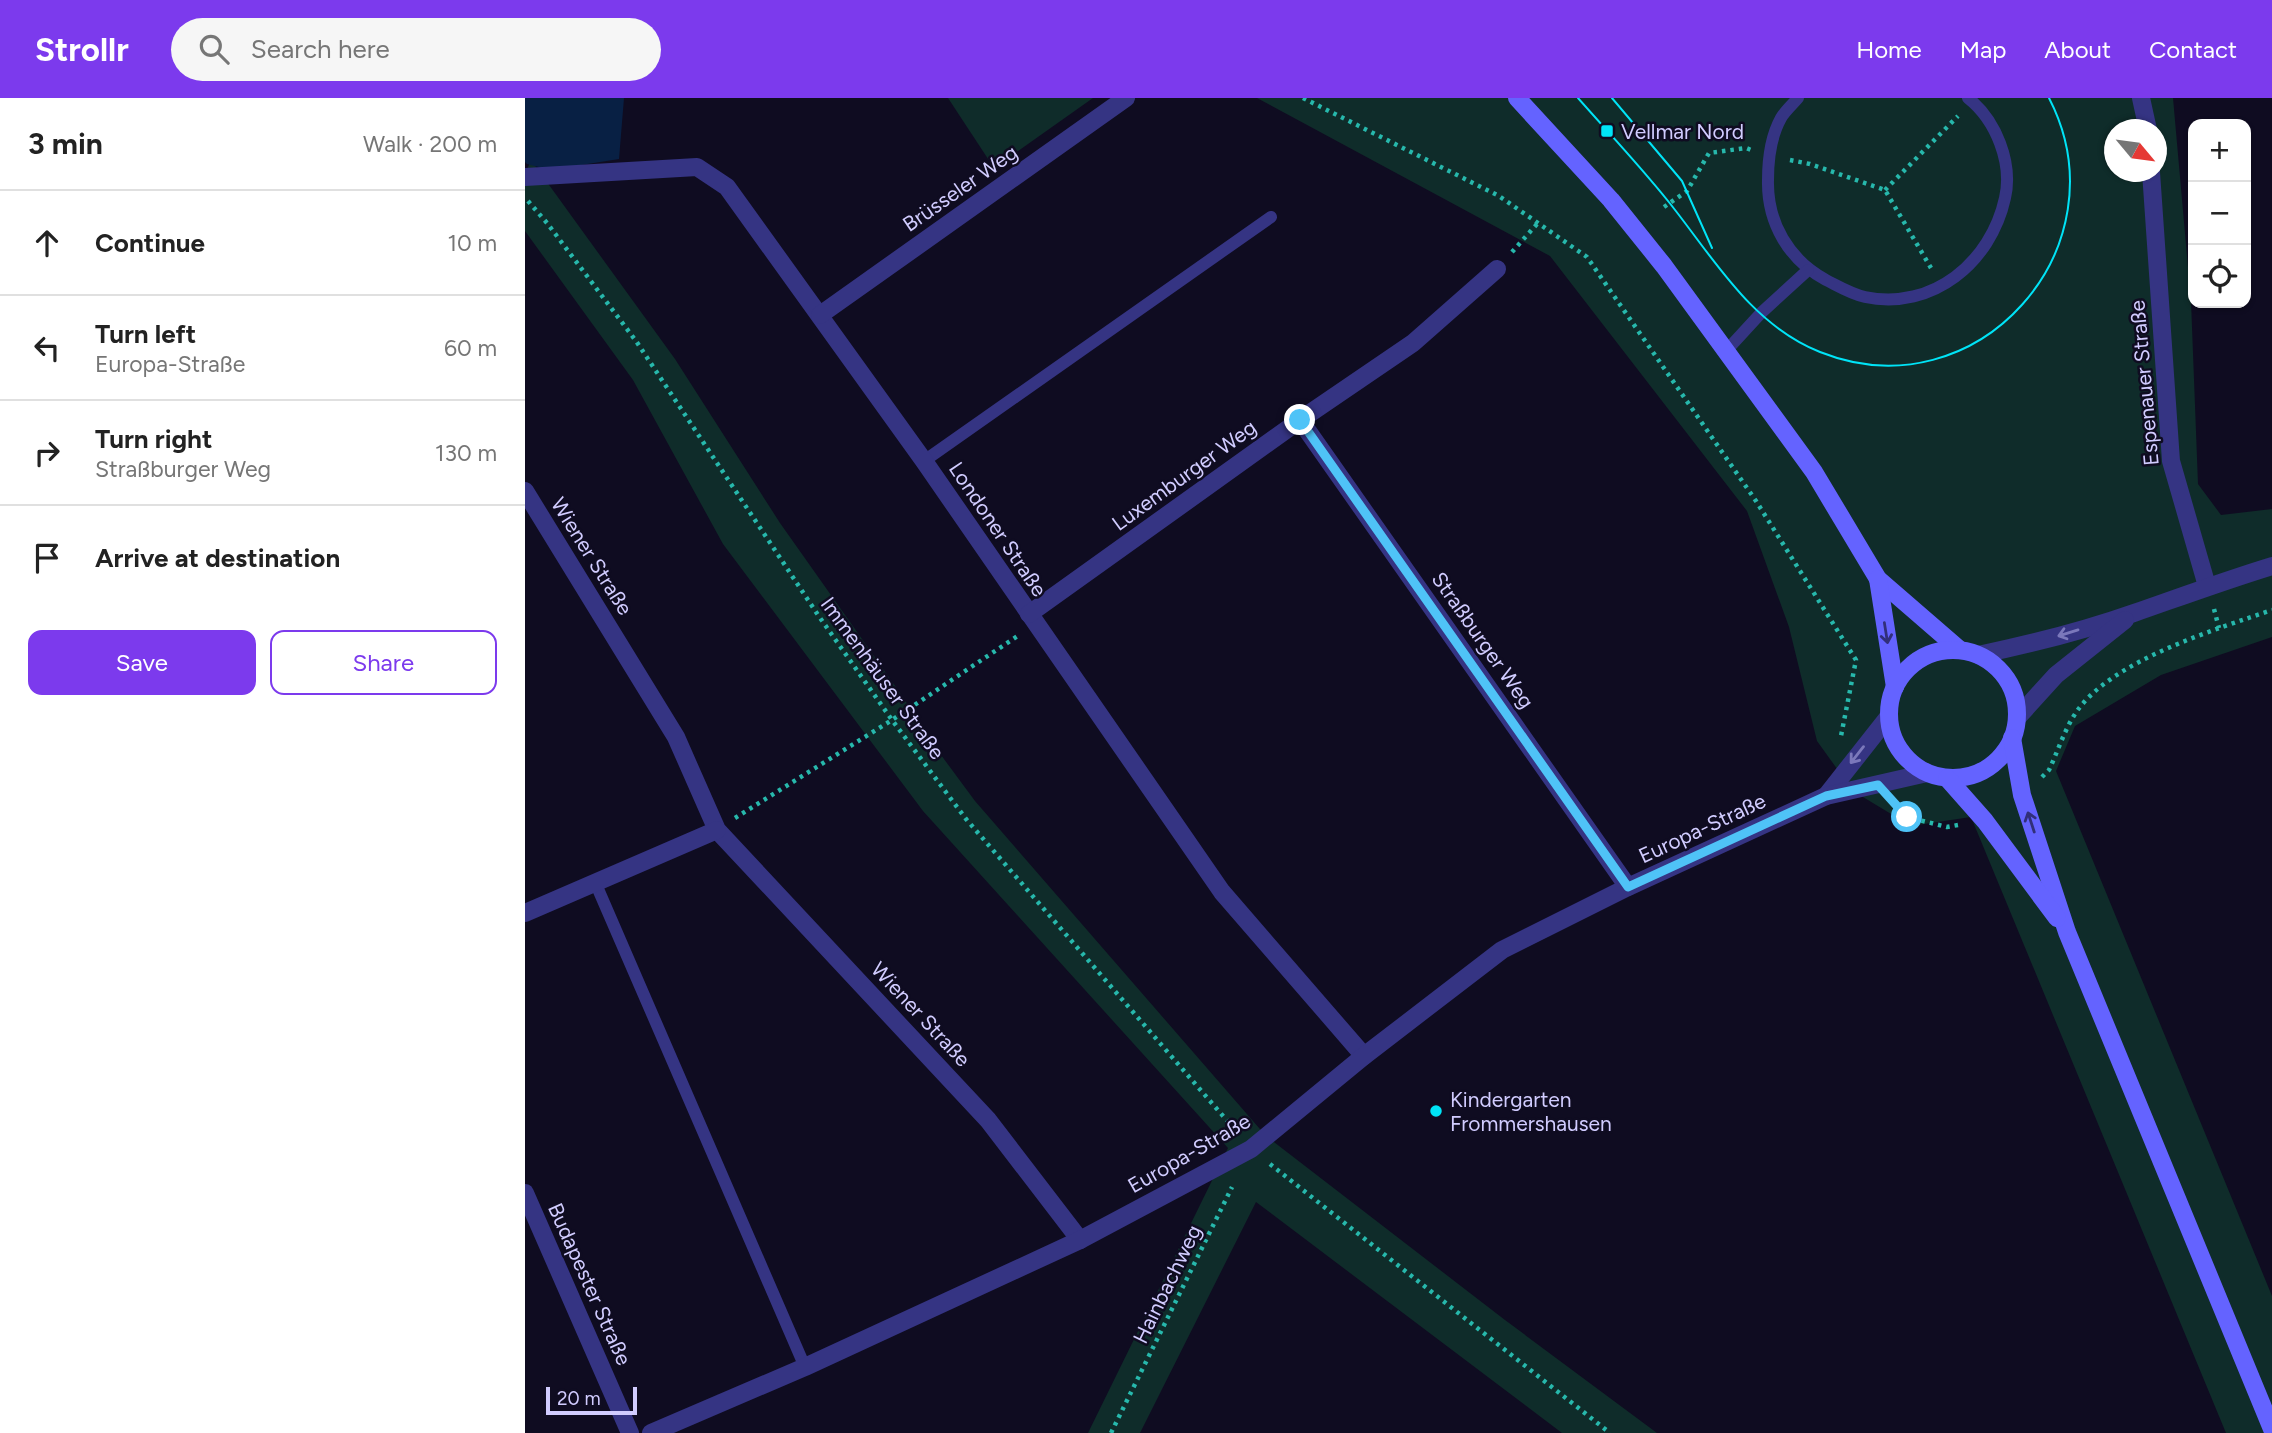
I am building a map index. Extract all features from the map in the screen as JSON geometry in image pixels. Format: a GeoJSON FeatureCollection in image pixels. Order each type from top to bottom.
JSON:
{"type":"FeatureCollection","features":[{"type":"Feature","properties":{"kind":"main road"},"geometry":{"type":"LineString","coordinates":[[1517,98],[1611,200],[1664,266],[1814,471],[1878,579],[1960,650]]}},
{"type":"Feature","properties":{"kind":"main road"},"geometry":{"type":"LineString","coordinates":[[1878,579],[1895,687]]}},
{"type":"Feature","properties":{"kind":"main road"},"geometry":{"type":"LineString","coordinates":[[1960,650],[1978,655],[1995,666],[2007,680],[2014,698],[2017,718],[2012,738],[2001,756],[1986,769],[1967,777],[1947,778],[1927,773],[1910,762],[1897,746],[1889,716],[1895,687],[1906,670],[1923,658],[1940,651],[1960,650]]}},
{"type":"Feature","properties":{"kind":"main road"},"geometry":{"type":"LineString","coordinates":[[2012,738],[2022,795],[2067,932],[2272,1429]]}},
{"type":"Feature","properties":{"kind":"main road"},"geometry":{"type":"LineString","coordinates":[[1947,778],[1985,821],[2067,932]]}},
{"type":"Feature","properties":{"kind":"street","name":"Brüsseler Weg"},"geometry":{"type":"LineString","coordinates":[[820,315],[1126,98]]}},
{"type":"Feature","properties":{"kind":"street"},"geometry":{"type":"LineString","coordinates":[[2141,98],[2146,119]]}},
{"type":"Feature","properties":{"kind":"street","name":"Londoner Straße"},"geometry":{"type":"LineString","coordinates":[[525,177],[697,167],[726,187],[924,461],[1222,892],[1364,1056]]}},
{"type":"Feature","properties":{"kind":"street","name":"Espenauer Straße"},"geometry":{"type":"LineString","coordinates":[[2152,182],[2172,461],[2207,586]]}},
{"type":"Feature","properties":{"kind":"street","name":"Luxemburger Weg"},"geometry":{"type":"LineString","coordinates":[[1029,614],[1300,420],[1413,343],[1497,269]]}},
{"type":"Feature","properties":{"kind":"street","name":"Straßburger Weg"},"geometry":{"type":"LineString","coordinates":[[1300,420],[1628,887]]}},
{"type":"Feature","properties":{"kind":"street","name":"Wiener Straße"},"geometry":{"type":"LineString","coordinates":[[525,491],[676,737],[717,830],[988,1120],[1080,1240]]}},
{"type":"Feature","properties":{"kind":"street"},"geometry":{"type":"LineString","coordinates":[[1978,655],[2040,642],[2133,614],[2207,586],[2272,566]]}},
{"type":"Feature","properties":{"kind":"street"},"geometry":{"type":"LineString","coordinates":[[2017,718],[2056,675],[2133,614]]}},
{"type":"Feature","properties":{"kind":"street","name":"Europa-Straße"},"geometry":{"type":"LineString","coordinates":[[1826,796],[1889,716]]}},
{"type":"Feature","properties":{"kind":"street","name":"Europa-Straße"},"geometry":{"type":"LineString","coordinates":[[651,1433],[805,1367],[1080,1240],[1251,1149],[1364,1056],[1501,950],[1628,887],[1826,796],[1927,773]]}},
{"type":"Feature","properties":{"kind":"street"},"geometry":{"type":"LineString","coordinates":[[525,913],[717,830]]}},
{"type":"Feature","properties":{"kind":"street","name":"Budapester Straße"},"geometry":{"type":"LineString","coordinates":[[525,1193],[630,1433]]}},
{"type":"Feature","properties":{"kind":"lane"},"geometry":{"type":"LineString","coordinates":[[1798,98],[1781,118],[1769,156],[1768,188],[1772,216],[1782,240],[1808,270],[1864,297],[1896,300],[1923,295],[1955,279],[1982,252],[1997,226],[2006,195],[2005,159],[1993,127],[1971,100]]}},
{"type":"Feature","properties":{"kind":"lane"},"geometry":{"type":"LineString","coordinates":[[924,461],[1271,217]]}},
{"type":"Feature","properties":{"kind":"lane"},"geometry":{"type":"LineString","coordinates":[[1727,350],[1761,313],[1808,270]]}},
{"type":"Feature","properties":{"kind":"lane"},"geometry":{"type":"LineString","coordinates":[[595,882],[805,1367]]}},
{"type":"Feature","properties":{"kind":"path"},"geometry":{"type":"LineString","coordinates":[[1303,98],[1499,196],[1587,257],[1756,501],[1856,660],[1841,737],[1857,755]]}},
{"type":"Feature","properties":{"kind":"path"},"geometry":{"type":"LineString","coordinates":[[1885,190],[1971,100]]}},
{"type":"Feature","properties":{"kind":"path"},"geometry":{"type":"LineString","coordinates":[[1664,207],[1687,191],[1709,153],[1745,148],[1810,164],[1885,190],[1935,276],[1938,288]]}},
{"type":"Feature","properties":{"kind":"path","name":"Immenhäuser Straße"},"geometry":{"type":"LineString","coordinates":[[525,198],[636,341],[818,615],[966,819],[1251,1149],[1610,1433]]}},
{"type":"Feature","properties":{"kind":"path"},"geometry":{"type":"LineString","coordinates":[[1497,269],[1537,224]]}},
{"type":"Feature","properties":{"kind":"path"},"geometry":{"type":"LineString","coordinates":[[2022,795],[2049,770],[2075,712],[2096,688],[2145,659],[2219,628],[2272,610]]}},
{"type":"Feature","properties":{"kind":"path"},"geometry":{"type":"LineString","coordinates":[[717,830],[892,720],[1021,633],[1029,614]]}},
{"type":"Feature","properties":{"kind":"path"},"geometry":{"type":"LineString","coordinates":[[1878,785],[1907,817],[1947,827],[1985,821]]}},
{"type":"Feature","properties":{"kind":"path","name":"Hainbachweg"},"geometry":{"type":"LineString","coordinates":[[1111,1433],[1233,1186]]}},
{"type":"Feature","properties":{"kind":"green space"},"geometry":{"type":"Polygon","coordinates":[[[948,98],[1093,98],[994,168],[948,98]]]}},
{"type":"Feature","properties":{"kind":"green space"},"geometry":{"type":"Polygon","coordinates":[[[1257,98],[2173,98],[2188,267],[2188,308],[2191,308],[2198,484],[2221,515],[2272,509],[2272,637],[2161,675],[2075,726],[2056,771],[2272,1296],[2272,1433],[2226,1433],[1971,817],[1911,826],[1853,791],[1817,741],[1789,627],[1747,511],[1550,256],[1257,98]]]}},
{"type":"Feature","properties":{"kind":"green space"},"geometry":{"type":"Polygon","coordinates":[[[531,160],[675,359],[780,523],[903,697],[924,732],[975,801],[1266,1136],[1657,1433],[1562,1433],[1256,1202],[1140,1433],[1088,1433],[1228,1148],[923,811],[723,544],[633,380],[525,231],[525,174],[531,160]]]}},
{"type":"Feature","properties":{"kind":"water"},"geometry":{"type":"Polygon","coordinates":[[[525,98],[624,98],[619,159],[550,170],[527,164],[525,98]]]}},
{"type":"Feature","properties":{"kind":"tram line"},"geometry":{"type":"LineString","coordinates":[[1578,98],[1657,188],[1717,266],[1753,307],[1795,340],[1820,352],[1878,365],[1933,360],[1982,339],[2022,304],[2052,260],[2068,209],[2068,154],[2049,98]]}},
{"type":"Feature","properties":{"kind":"tram line"},"geometry":{"type":"LineString","coordinates":[[1612,98],[1682,181],[1712,248]]}},
{"type":"Feature","properties":{"kind":"place","name":"Vellmar Nord"},"geometry":{"type":"Point","coordinates":[1607,131]}},
{"type":"Feature","properties":{"kind":"place","name":"Kindergarten Frommershausen"},"geometry":{"type":"Point","coordinates":[1436,1111]}},
{"type":"Feature","properties":{"kind":"route"},"geometry":{"type":"LineString","coordinates":[[1300,420],[1628,887],[1826,796],[1878,785],[1907,817]]}}]}
